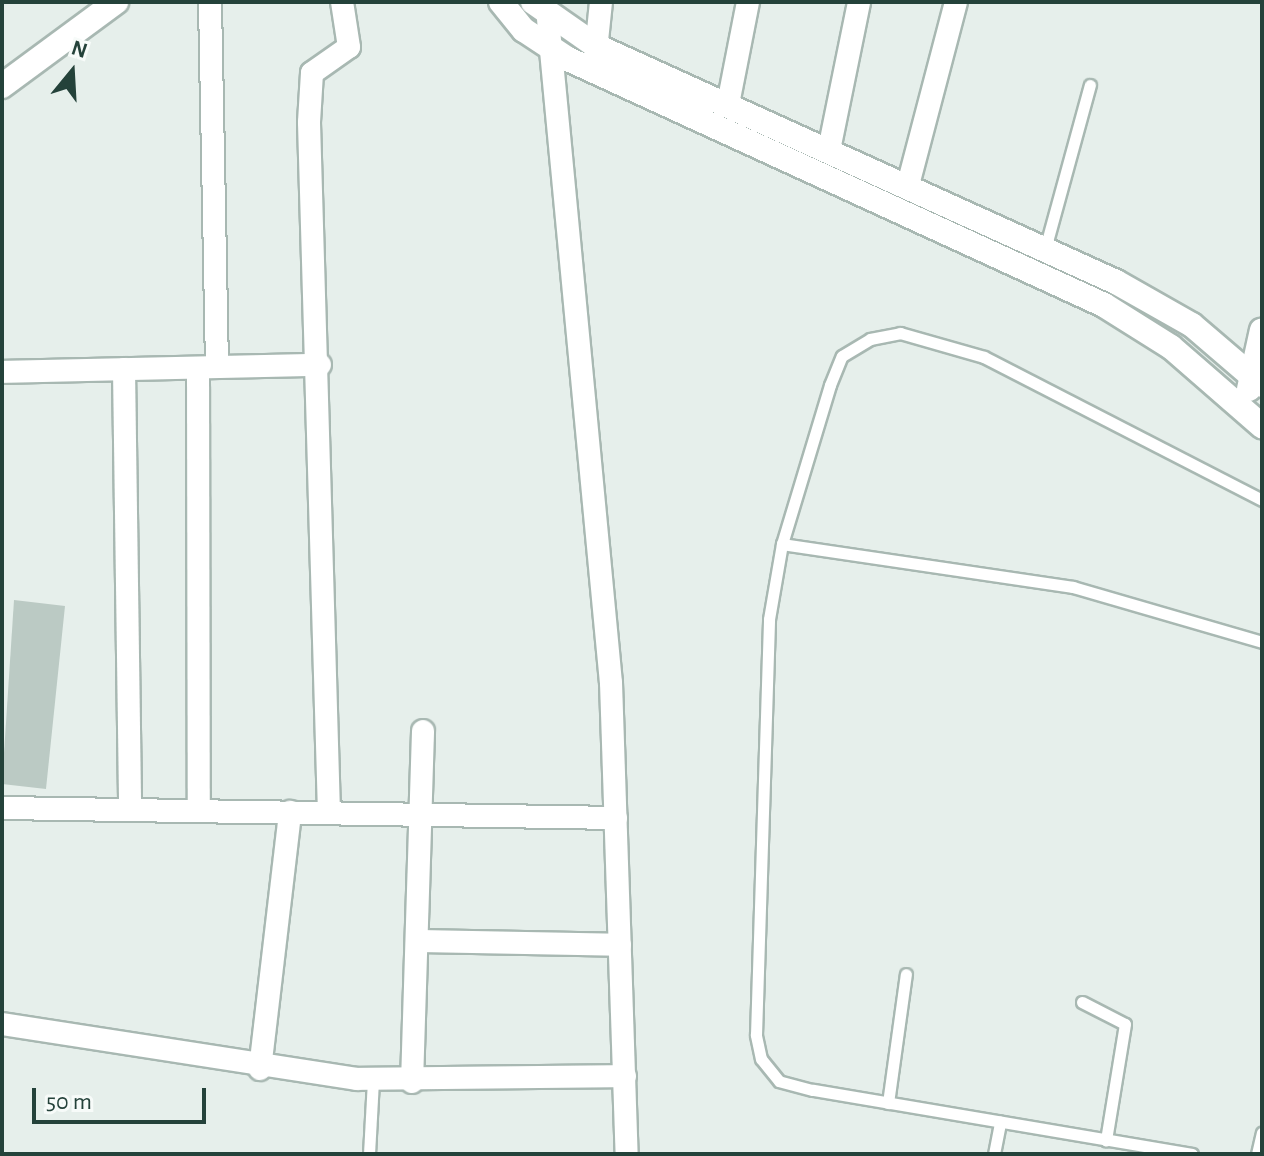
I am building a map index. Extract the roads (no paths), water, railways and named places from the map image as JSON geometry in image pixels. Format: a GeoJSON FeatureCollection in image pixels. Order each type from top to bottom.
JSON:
{"type":"FeatureCollection","features":[{"type":"Feature","properties":{"kind":"main road"},"geometry":{"type":"LineString","coordinates":[[2,86],[116,2]]}},
{"type":"Feature","properties":{"kind":"main road"},"geometry":{"type":"LineString","coordinates":[[501,2],[551,48],[596,58],[728,104],[1045,249],[1192,325],[1257,380]]}},
{"type":"Feature","properties":{"kind":"main road"},"geometry":{"type":"LineString","coordinates":[[541,11],[596,58],[1104,305],[1171,347],[1253,418]]}},
{"type":"Feature","properties":{"kind":"main road"},"geometry":{"type":"LineString","coordinates":[[1253,418],[1262,330]]}},
{"type":"Feature","properties":{"kind":"street"},"geometry":{"type":"LineString","coordinates":[[199,810],[208,367],[210,2]]}},
{"type":"Feature","properties":{"kind":"street"},"geometry":{"type":"LineString","coordinates":[[329,813],[320,365],[310,78],[349,47],[342,2]]}},
{"type":"Feature","properties":{"kind":"street"},"geometry":{"type":"LineString","coordinates":[[596,58],[601,2]]}},
{"type":"Feature","properties":{"kind":"street"},"geometry":{"type":"LineString","coordinates":[[728,104],[748,2]]}},
{"type":"Feature","properties":{"kind":"street"},"geometry":{"type":"LineString","coordinates":[[829,150],[859,2]]}},
{"type":"Feature","properties":{"kind":"street"},"geometry":{"type":"LineString","coordinates":[[908,185],[956,2]]}},
{"type":"Feature","properties":{"kind":"street"},"geometry":{"type":"LineString","coordinates":[[541,11],[551,48],[611,683],[627,1154]]}},
{"type":"Feature","properties":{"kind":"street"},"geometry":{"type":"LineString","coordinates":[[2,372],[320,365]]}},
{"type":"Feature","properties":{"kind":"street"},"geometry":{"type":"LineString","coordinates":[[124,369],[130,809]]}},
{"type":"Feature","properties":{"kind":"street"},"geometry":{"type":"LineString","coordinates":[[412,1082],[423,814],[423,731]]}},
{"type":"Feature","properties":{"kind":"street"},"geometry":{"type":"LineString","coordinates":[[2,808],[616,818]]}},
{"type":"Feature","properties":{"kind":"street"},"geometry":{"type":"LineString","coordinates":[[260,1069],[290,812]]}},
{"type":"Feature","properties":{"kind":"street"},"geometry":{"type":"LineString","coordinates":[[417,941],[620,945]]}},
{"type":"Feature","properties":{"kind":"street"},"geometry":{"type":"LineString","coordinates":[[2,1024],[260,1069],[373,1080],[412,1082],[625,1076]]}},
{"type":"Feature","properties":{"kind":"lane"},"geometry":{"type":"LineString","coordinates":[[1045,249],[1090,85]]}},
{"type":"Feature","properties":{"kind":"lane"},"geometry":{"type":"LineString","coordinates":[[1192,1154],[888,1103],[779,1081],[761,1059],[756,1035],[769,619],[782,544],[842,356],[900,333],[984,357],[1262,500]]}},
{"type":"Feature","properties":{"kind":"lane"},"geometry":{"type":"LineString","coordinates":[[782,544],[1073,587],[1262,642]]}},
{"type":"Feature","properties":{"kind":"lane"},"geometry":{"type":"LineString","coordinates":[[888,1103],[906,974]]}},
{"type":"Feature","properties":{"kind":"lane"},"geometry":{"type":"LineString","coordinates":[[1082,1002],[1125,1024],[1106,1140]]}},
{"type":"Feature","properties":{"kind":"lane"},"geometry":{"type":"LineString","coordinates":[[369,1154],[373,1080]]}},
{"type":"Feature","properties":{"kind":"lane"},"geometry":{"type":"LineString","coordinates":[[994,1154],[1000,1122]]}},
{"type":"Feature","properties":{"kind":"lane"},"geometry":{"type":"LineString","coordinates":[[1257,1154],[1262,1133]]}}]}
